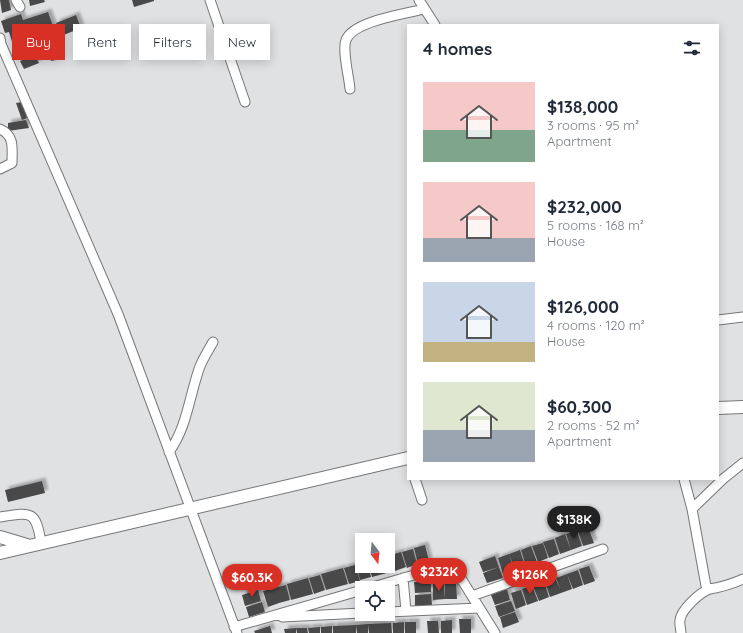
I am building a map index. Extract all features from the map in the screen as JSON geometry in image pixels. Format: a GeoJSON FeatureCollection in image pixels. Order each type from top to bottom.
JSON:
{"type":"FeatureCollection","features":[{"type":"Feature","properties":{"kind":"main road"},"geometry":{"type":"LineString","coordinates":[[719,408],[743,408]]}},
{"type":"Feature","properties":{"kind":"main road"},"geometry":{"type":"LineString","coordinates":[[0,553],[190,507],[407,458]]}},
{"type":"Feature","properties":{"kind":"main road"},"geometry":{"type":"LineString","coordinates":[[0,537],[36,544]]}},
{"type":"Feature","properties":{"kind":"street"},"geometry":{"type":"LineString","coordinates":[[210,0],[245,102]]}},
{"type":"Feature","properties":{"kind":"street"},"geometry":{"type":"LineString","coordinates":[[419,0],[434,24]]}},
{"type":"Feature","properties":{"kind":"street"},"geometry":{"type":"LineString","coordinates":[[350,89],[345,48],[346,40],[351,33],[359,27],[376,21],[424,9]]}},
{"type":"Feature","properties":{"kind":"street"},"geometry":{"type":"LineString","coordinates":[[0,38],[4,51],[118,314],[235,630],[266,617],[355,592]]}},
{"type":"Feature","properties":{"kind":"street"},"geometry":{"type":"LineString","coordinates":[[0,129],[8,132],[12,140],[12,163],[0,169]]}},
{"type":"Feature","properties":{"kind":"street"},"geometry":{"type":"LineString","coordinates":[[719,320],[743,317]]}},
{"type":"Feature","properties":{"kind":"street"},"geometry":{"type":"LineString","coordinates":[[169,452],[177,441],[185,423],[199,368],[213,342]]}},
{"type":"Feature","properties":{"kind":"street"},"geometry":{"type":"LineString","coordinates":[[692,509],[743,463]]}},
{"type":"Feature","properties":{"kind":"street"},"geometry":{"type":"LineString","coordinates":[[415,480],[422,500]]}},
{"type":"Feature","properties":{"kind":"street"},"geometry":{"type":"LineString","coordinates":[[684,480],[692,509],[706,586],[710,589]]}},
{"type":"Feature","properties":{"kind":"street"},"geometry":{"type":"LineString","coordinates":[[0,517],[22,513],[32,516],[38,522],[36,544]]}},
{"type":"Feature","properties":{"kind":"street"},"geometry":{"type":"LineString","coordinates":[[472,596],[603,549]]}},
{"type":"Feature","properties":{"kind":"street"},"geometry":{"type":"LineString","coordinates":[[393,581],[452,564],[495,633]]}},
{"type":"Feature","properties":{"kind":"street"},"geometry":{"type":"LineString","coordinates":[[403,578],[406,611]]}},
{"type":"Feature","properties":{"kind":"street"},"geometry":{"type":"LineString","coordinates":[[678,632],[680,620],[684,612],[700,595],[710,589],[716,589],[743,579]]}},
{"type":"Feature","properties":{"kind":"street"},"geometry":{"type":"LineString","coordinates":[[395,612],[479,608]]}},
{"type":"Feature","properties":{"kind":"street"},"geometry":{"type":"LineString","coordinates":[[266,617],[355,613]]}},
{"type":"Feature","properties":{"kind":"building"},"geometry":{"type":"Polygon","coordinates":[[[0,0],[9,0],[11,10],[2,13],[0,0]]]}},
{"type":"Feature","properties":{"kind":"building"},"geometry":{"type":"Polygon","coordinates":[[[29,0],[44,0],[45,2],[30,6],[29,0]]]}},
{"type":"Feature","properties":{"kind":"building"},"geometry":{"type":"Polygon","coordinates":[[[132,0],[154,0],[154,1],[134,7],[132,0]]]}},
{"type":"Feature","properties":{"kind":"building"},"geometry":{"type":"Polygon","coordinates":[[[48,12],[52,24],[12,24],[12,42],[9,32],[5,33],[1,21],[21,14],[23,20],[48,12]]]}},
{"type":"Feature","properties":{"kind":"building"},"geometry":{"type":"Polygon","coordinates":[[[76,15],[79,24],[73,24],[73,31],[65,34],[65,24],[56,23],[76,15]]]}},
{"type":"Feature","properties":{"kind":"building"},"geometry":{"type":"Polygon","coordinates":[[[38,60],[39,63],[24,69],[20,61],[38,60]]]}},
{"type":"Feature","properties":{"kind":"building"},"geometry":{"type":"Polygon","coordinates":[[[22,102],[27,118],[22,120],[16,103],[22,102]]]}},
{"type":"Feature","properties":{"kind":"building"},"geometry":{"type":"Polygon","coordinates":[[[26,120],[29,128],[8,131],[8,123],[26,120]]]}},
{"type":"Feature","properties":{"kind":"building"},"geometry":{"type":"Polygon","coordinates":[[[42,481],[45,493],[8,502],[5,490],[42,481]]]}},
{"type":"Feature","properties":{"kind":"building"},"geometry":{"type":"Polygon","coordinates":[[[588,527],[594,543],[583,546],[578,531],[588,527]]]}},
{"type":"Feature","properties":{"kind":"building"},"geometry":{"type":"Polygon","coordinates":[[[577,531],[582,546],[571,550],[566,534],[577,531]]]}},
{"type":"Feature","properties":{"kind":"building"},"geometry":{"type":"Polygon","coordinates":[[[565,534],[571,550],[560,554],[555,538],[565,534]]]}},
{"type":"Feature","properties":{"kind":"building"},"geometry":{"type":"Polygon","coordinates":[[[554,539],[559,554],[549,558],[543,542],[554,539]]]}},
{"type":"Feature","properties":{"kind":"building"},"geometry":{"type":"Polygon","coordinates":[[[543,543],[548,558],[538,562],[532,546],[543,543]]]}},
{"type":"Feature","properties":{"kind":"building"},"geometry":{"type":"Polygon","coordinates":[[[425,545],[429,561],[418,564],[414,548],[425,545]]]}},
{"type":"Feature","properties":{"kind":"building"},"geometry":{"type":"Polygon","coordinates":[[[531,546],[537,562],[526,566],[521,550],[531,546]]]}},
{"type":"Feature","properties":{"kind":"building"},"geometry":{"type":"Polygon","coordinates":[[[413,549],[417,564],[407,568],[402,552],[413,549]]]}},
{"type":"Feature","properties":{"kind":"building"},"geometry":{"type":"Polygon","coordinates":[[[520,550],[525,566],[515,570],[509,554],[520,550]]]}},
{"type":"Feature","properties":{"kind":"building"},"geometry":{"type":"Polygon","coordinates":[[[401,552],[406,567],[395,571],[395,554],[401,552]]]}},
{"type":"Feature","properties":{"kind":"building"},"geometry":{"type":"Polygon","coordinates":[[[509,554],[514,570],[503,574],[498,558],[509,554]]]}},
{"type":"Feature","properties":{"kind":"building"},"geometry":{"type":"Polygon","coordinates":[[[495,556],[499,567],[483,572],[479,562],[495,556]]]}},
{"type":"Feature","properties":{"kind":"building"},"geometry":{"type":"Polygon","coordinates":[[[355,565],[355,573],[358,573],[360,581],[355,581],[355,582],[349,584],[344,568],[355,565]]]}},
{"type":"Feature","properties":{"kind":"building"},"geometry":{"type":"Polygon","coordinates":[[[589,566],[595,581],[584,585],[579,569],[589,566]]]}},
{"type":"Feature","properties":{"kind":"building"},"geometry":{"type":"Polygon","coordinates":[[[499,567],[503,578],[487,583],[483,573],[499,567]]]}},
{"type":"Feature","properties":{"kind":"building"},"geometry":{"type":"Polygon","coordinates":[[[343,568],[348,584],[326,590],[321,574],[343,568]]]}},
{"type":"Feature","properties":{"kind":"building"},"geometry":{"type":"Polygon","coordinates":[[[578,570],[583,585],[573,589],[567,574],[578,570]]]}},
{"type":"Feature","properties":{"kind":"building"},"geometry":{"type":"Polygon","coordinates":[[[358,573],[370,573],[371,577],[360,580],[358,573]]]}},
{"type":"Feature","properties":{"kind":"building"},"geometry":{"type":"Polygon","coordinates":[[[371,573],[387,573],[372,577],[371,573]]]}},
{"type":"Feature","properties":{"kind":"building"},"geometry":{"type":"Polygon","coordinates":[[[567,574],[572,589],[550,597],[545,581],[555,578],[560,588],[556,578],[567,574]]]}},
{"type":"Feature","properties":{"kind":"building"},"geometry":{"type":"Polygon","coordinates":[[[320,575],[325,590],[314,594],[309,578],[320,575]]]}},
{"type":"Feature","properties":{"kind":"building"},"geometry":{"type":"Polygon","coordinates":[[[308,578],[313,594],[291,600],[287,584],[308,578]]]}},
{"type":"Feature","properties":{"kind":"building"},"geometry":{"type":"Polygon","coordinates":[[[431,581],[431,592],[415,593],[414,582],[431,581]]]}},
{"type":"Feature","properties":{"kind":"building"},"geometry":{"type":"Polygon","coordinates":[[[456,582],[457,599],[445,599],[445,583],[456,582]]]}},
{"type":"Feature","properties":{"kind":"building"},"geometry":{"type":"Polygon","coordinates":[[[544,582],[549,597],[539,601],[533,586],[544,582]]]}},
{"type":"Feature","properties":{"kind":"building"},"geometry":{"type":"Polygon","coordinates":[[[444,583],[445,599],[433,600],[433,584],[444,583]]]}},
{"type":"Feature","properties":{"kind":"building"},"geometry":{"type":"Polygon","coordinates":[[[286,585],[290,600],[268,607],[263,591],[286,585]]]}},
{"type":"Feature","properties":{"kind":"building"},"geometry":{"type":"Polygon","coordinates":[[[532,586],[538,601],[527,605],[522,589],[532,586]]]}},
{"type":"Feature","properties":{"kind":"building"},"geometry":{"type":"Polygon","coordinates":[[[507,589],[510,600],[495,605],[491,595],[507,589]]]}},
{"type":"Feature","properties":{"kind":"building"},"geometry":{"type":"Polygon","coordinates":[[[258,590],[261,601],[245,606],[242,595],[258,590]]]}},
{"type":"Feature","properties":{"kind":"building"},"geometry":{"type":"Polygon","coordinates":[[[521,590],[526,605],[516,609],[511,593],[521,590]]]}},
{"type":"Feature","properties":{"kind":"building"},"geometry":{"type":"Polygon","coordinates":[[[431,594],[432,605],[415,606],[415,595],[431,594]]]}},
{"type":"Feature","properties":{"kind":"building"},"geometry":{"type":"Polygon","coordinates":[[[511,601],[515,611],[499,617],[495,606],[511,601]]]}},
{"type":"Feature","properties":{"kind":"building"},"geometry":{"type":"Polygon","coordinates":[[[262,602],[265,612],[249,617],[246,607],[262,602]]]}},
{"type":"Feature","properties":{"kind":"building"},"geometry":{"type":"Polygon","coordinates":[[[515,612],[519,622],[503,628],[500,617],[515,612]]]}},
{"type":"Feature","properties":{"kind":"building"},"geometry":{"type":"Polygon","coordinates":[[[459,619],[471,619],[471,633],[460,633],[459,619]]]}},
{"type":"Feature","properties":{"kind":"building"},"geometry":{"type":"Polygon","coordinates":[[[452,620],[452,633],[441,633],[441,621],[452,620]]]}},
{"type":"Feature","properties":{"kind":"building"},"geometry":{"type":"Polygon","coordinates":[[[427,621],[438,621],[439,633],[428,633],[427,621]]]}},
{"type":"Feature","properties":{"kind":"building"},"geometry":{"type":"Polygon","coordinates":[[[404,622],[404,633],[393,633],[393,623],[404,622]]]}},
{"type":"Feature","properties":{"kind":"building"},"geometry":{"type":"Polygon","coordinates":[[[405,622],[416,622],[416,633],[405,633],[405,622]]]}},
{"type":"Feature","properties":{"kind":"building"},"geometry":{"type":"Polygon","coordinates":[[[391,623],[392,633],[369,633],[368,624],[391,623]]]}},
{"type":"Feature","properties":{"kind":"building"},"geometry":{"type":"Polygon","coordinates":[[[368,624],[368,633],[357,633],[356,625],[368,624]]]}},
{"type":"Feature","properties":{"kind":"building"},"geometry":{"type":"Polygon","coordinates":[[[356,625],[356,633],[333,633],[333,626],[356,625]]]}},
{"type":"Feature","properties":{"kind":"building"},"geometry":{"type":"Polygon","coordinates":[[[270,626],[272,633],[255,633],[254,631],[270,626]]]}},
{"type":"Feature","properties":{"kind":"building"},"geometry":{"type":"Polygon","coordinates":[[[332,626],[332,633],[321,633],[321,627],[332,626]]]}},
{"type":"Feature","properties":{"kind":"building"},"geometry":{"type":"Polygon","coordinates":[[[320,627],[320,633],[309,633],[308,628],[320,627]]]}},
{"type":"Feature","properties":{"kind":"building"},"geometry":{"type":"Polygon","coordinates":[[[296,628],[307,628],[308,633],[297,633],[296,628]]]}},
{"type":"Feature","properties":{"kind":"building"},"geometry":{"type":"Polygon","coordinates":[[[296,628],[296,633],[285,633],[284,629],[296,628]]]}}]}
